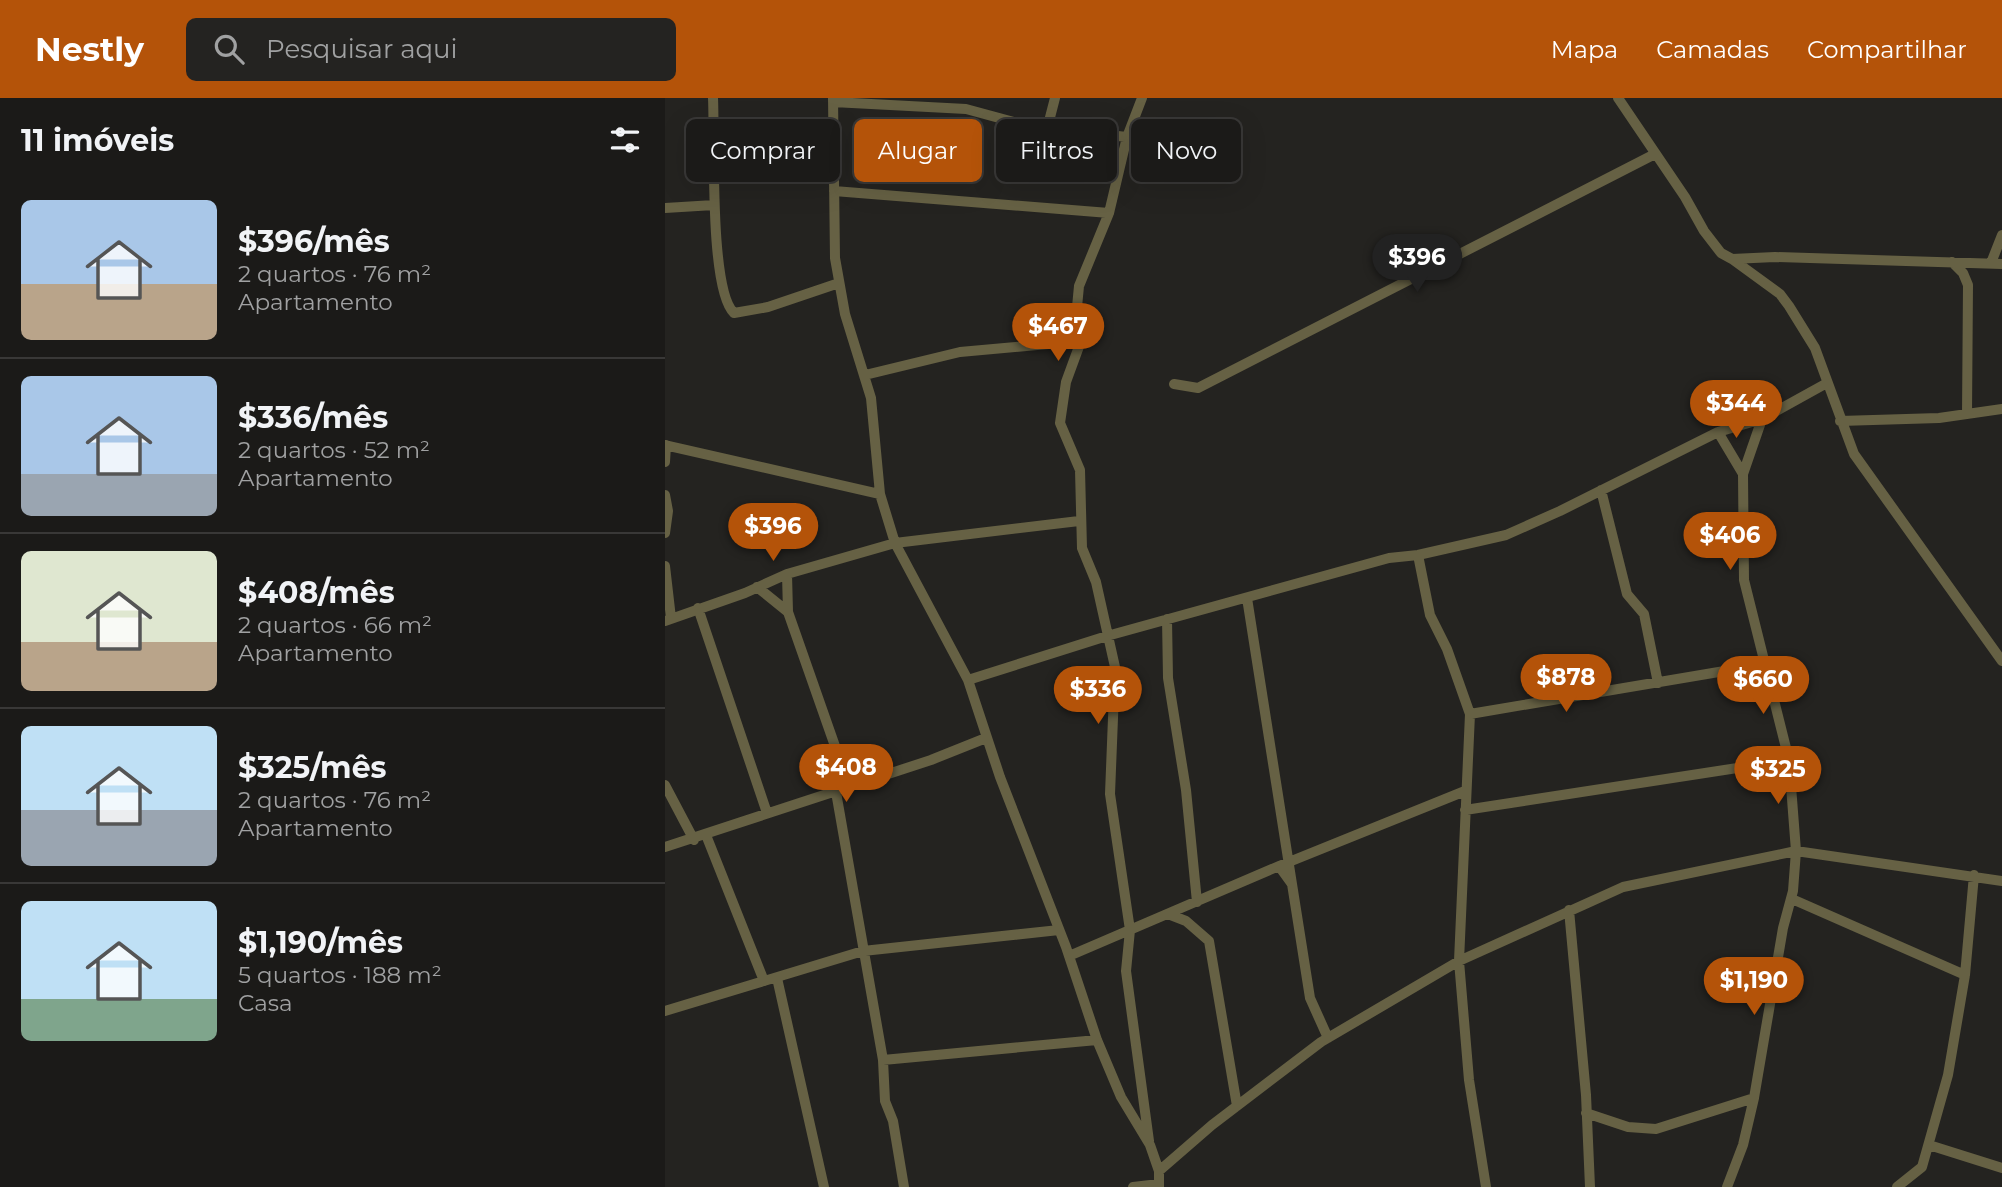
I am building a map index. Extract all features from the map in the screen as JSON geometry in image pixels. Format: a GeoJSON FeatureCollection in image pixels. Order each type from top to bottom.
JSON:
{"type":"FeatureCollection","features":[{"type":"Feature","properties":{"kind":"street"},"geometry":{"type":"LineString","coordinates":[[713,98],[714,205],[720,276],[725,300],[734,313],[768,307],[839,283]]}},
{"type":"Feature","properties":{"kind":"street"},"geometry":{"type":"LineString","coordinates":[[1050,119],[1055,98]]}},
{"type":"Feature","properties":{"kind":"street"},"geometry":{"type":"LineString","coordinates":[[1133,1187],[1159,1186],[1159,1171],[1150,1145],[1126,971],[1130,930],[1110,794],[1115,667],[1096,582],[1082,548],[1079,521],[1080,470],[1060,423],[1066,382],[1081,341],[1077,307],[1079,286],[1109,213],[1127,137],[1142,98]]}},
{"type":"Feature","properties":{"kind":"street"},"geometry":{"type":"LineString","coordinates":[[1618,98],[1721,253],[1780,294],[1815,348],[1854,454],[1932,568],[2002,661]]}},
{"type":"Feature","properties":{"kind":"street"},"geometry":{"type":"LineString","coordinates":[[1006,119],[966,109],[833,100],[835,258],[845,314],[871,398],[880,494],[895,543],[968,680],[986,738],[1069,956],[1097,1040],[1121,1097],[1150,1145]]}},
{"type":"Feature","properties":{"kind":"street"},"geometry":{"type":"LineString","coordinates":[[1117,136],[1127,137]]}},
{"type":"Feature","properties":{"kind":"street"},"geometry":{"type":"LineString","coordinates":[[1174,384],[1198,388],[1655,154]]}},
{"type":"Feature","properties":{"kind":"street"},"geometry":{"type":"LineString","coordinates":[[834,191],[1109,213]]}},
{"type":"Feature","properties":{"kind":"street"},"geometry":{"type":"LineString","coordinates":[[665,208],[714,205]]}},
{"type":"Feature","properties":{"kind":"street"},"geometry":{"type":"LineString","coordinates":[[1733,259],[1775,257],[1997,264],[2002,236]]}},
{"type":"Feature","properties":{"kind":"street"},"geometry":{"type":"LineString","coordinates":[[1952,262],[1963,273],[1968,285],[1967,414]]}},
{"type":"Feature","properties":{"kind":"street"},"geometry":{"type":"LineString","coordinates":[[865,375],[960,352],[1081,341]]}},
{"type":"Feature","properties":{"kind":"street"},"geometry":{"type":"LineString","coordinates":[[968,680],[1107,636],[1389,558],[1418,555],[1506,535],[1718,432],[1762,419],[1827,383]]}},
{"type":"Feature","properties":{"kind":"street"},"geometry":{"type":"LineString","coordinates":[[1840,421],[1940,418],[2002,409]]}},
{"type":"Feature","properties":{"kind":"street"},"geometry":{"type":"LineString","coordinates":[[1727,1187],[1743,1145],[1754,1098],[1783,928],[1792,899],[1796,850],[1789,760],[1744,580],[1743,474],[1762,419]]}},
{"type":"Feature","properties":{"kind":"street"},"geometry":{"type":"LineString","coordinates":[[1718,432],[1743,474]]}},
{"type":"Feature","properties":{"kind":"street"},"geometry":{"type":"LineString","coordinates":[[665,462],[666,445],[880,494]]}},
{"type":"Feature","properties":{"kind":"street"},"geometry":{"type":"LineString","coordinates":[[1601,490],[1627,594],[1644,614],[1658,682]]}},
{"type":"Feature","properties":{"kind":"street"},"geometry":{"type":"LineString","coordinates":[[665,495],[668,511],[665,533]]}},
{"type":"Feature","properties":{"kind":"street"},"geometry":{"type":"LineString","coordinates":[[665,566],[668,619],[787,575],[895,543],[1079,521]]}},
{"type":"Feature","properties":{"kind":"street"},"geometry":{"type":"LineString","coordinates":[[1418,555],[1430,615],[1447,649],[1470,714],[1459,961],[1469,1080],[1486,1187]]}},
{"type":"Feature","properties":{"kind":"street"},"geometry":{"type":"LineString","coordinates":[[787,575],[788,612],[849,786]]}},
{"type":"Feature","properties":{"kind":"street"},"geometry":{"type":"LineString","coordinates":[[757,587],[788,612]]}},
{"type":"Feature","properties":{"kind":"street"},"geometry":{"type":"LineString","coordinates":[[1247,598],[1310,998],[1328,1038]]}},
{"type":"Feature","properties":{"kind":"street"},"geometry":{"type":"LineString","coordinates":[[698,608],[767,813]]}},
{"type":"Feature","properties":{"kind":"street"},"geometry":{"type":"LineString","coordinates":[[1167,620],[1168,678],[1186,790],[1197,902]]}},
{"type":"Feature","properties":{"kind":"street"},"geometry":{"type":"LineString","coordinates":[[1470,714],[1766,664]]}},
{"type":"Feature","properties":{"kind":"street"},"geometry":{"type":"LineString","coordinates":[[665,847],[694,840],[767,813],[932,760],[986,738]]}},
{"type":"Feature","properties":{"kind":"street"},"geometry":{"type":"LineString","coordinates":[[1465,810],[1789,760]]}},
{"type":"Feature","properties":{"kind":"street"},"geometry":{"type":"LineString","coordinates":[[665,785],[694,840]]}},
{"type":"Feature","properties":{"kind":"street"},"geometry":{"type":"LineString","coordinates":[[836,792],[883,1060],[885,1101],[893,1121],[904,1187]]}},
{"type":"Feature","properties":{"kind":"street"},"geometry":{"type":"LineString","coordinates":[[1069,956],[1279,866],[1465,792]]}},
{"type":"Feature","properties":{"kind":"street"},"geometry":{"type":"LineString","coordinates":[[706,835],[764,982]]}},
{"type":"Feature","properties":{"kind":"street"},"geometry":{"type":"LineString","coordinates":[[1159,1171],[1328,1038],[1459,961],[1623,887],[1796,850],[2002,881]]}},
{"type":"Feature","properties":{"kind":"street"},"geometry":{"type":"LineString","coordinates":[[1279,866],[1292,884]]}},
{"type":"Feature","properties":{"kind":"street"},"geometry":{"type":"LineString","coordinates":[[1897,1187],[1922,1167],[1948,1075],[1965,975],[1973,875]]}},
{"type":"Feature","properties":{"kind":"street"},"geometry":{"type":"LineString","coordinates":[[1792,899],[1965,975]]}},
{"type":"Feature","properties":{"kind":"street"},"geometry":{"type":"LineString","coordinates":[[1569,910],[1590,1187]]}},
{"type":"Feature","properties":{"kind":"street"},"geometry":{"type":"LineString","coordinates":[[1168,914],[1187,921],[1209,941],[1237,1107]]}},
{"type":"Feature","properties":{"kind":"street"},"geometry":{"type":"LineString","coordinates":[[665,1011],[863,951],[1059,930]]}},
{"type":"Feature","properties":{"kind":"street"},"geometry":{"type":"LineString","coordinates":[[777,978],[824,1187]]}},
{"type":"Feature","properties":{"kind":"street"},"geometry":{"type":"LineString","coordinates":[[883,1060],[1097,1040]]}},
{"type":"Feature","properties":{"kind":"street"},"geometry":{"type":"LineString","coordinates":[[1586,1113],[1628,1128],[1655,1129],[1754,1098]]}},
{"type":"Feature","properties":{"kind":"street"},"geometry":{"type":"LineString","coordinates":[[1929,1145],[2002,1168]]}}]}
